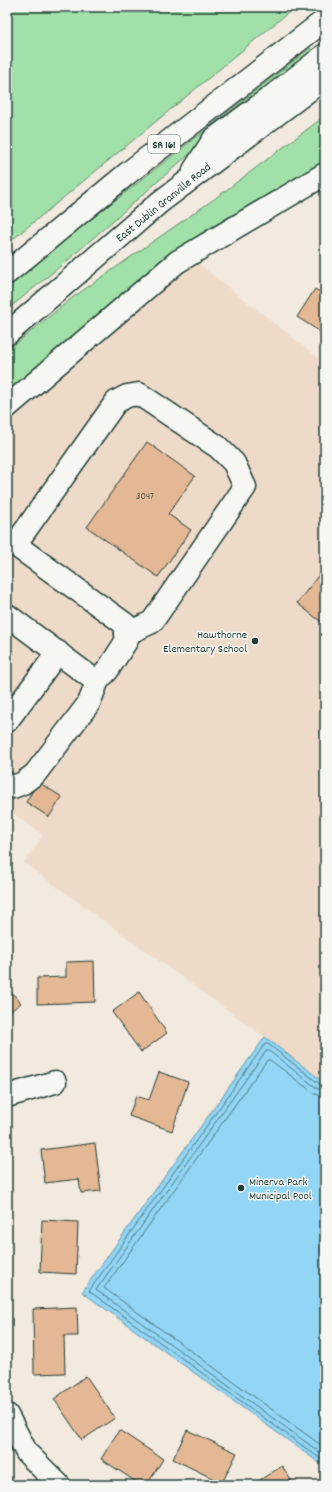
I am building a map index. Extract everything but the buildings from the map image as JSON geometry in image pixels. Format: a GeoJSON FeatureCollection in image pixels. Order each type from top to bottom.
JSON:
{"type":"FeatureCollection","features":[{"type":"Feature","properties":{"kind":"main road","name":"SR 161"},"geometry":{"type":"LineString","coordinates":[[7,273],[128,172],[325,20]]}},
{"type":"Feature","properties":{"kind":"main road"},"geometry":{"type":"LineString","coordinates":[[187,181],[214,139],[325,55]]}},
{"type":"Feature","properties":{"kind":"main road","name":"East Dublin Granville Road"},"geometry":{"type":"LineString","coordinates":[[7,334],[160,202],[325,78]]}},
{"type":"Feature","properties":{"kind":"main road"},"geometry":{"type":"LineString","coordinates":[[7,407],[177,262],[325,174]]}},
{"type":"Feature","properties":{"kind":"main road"},"geometry":{"type":"LineString","coordinates":[[7,784],[12,787],[23,783],[35,774],[89,703],[98,680],[107,671],[127,640],[126,634],[125,624],[11,542],[116,402],[127,396],[139,394],[218,446],[234,463],[245,487],[152,622],[126,634]]}},
{"type":"Feature","properties":{"kind":"main road"},"geometry":{"type":"LineString","coordinates":[[7,615],[89,676],[98,680]]}},
{"type":"Feature","properties":{"kind":"main road"},"geometry":{"type":"LineString","coordinates":[[7,721],[58,652]]}},
{"type":"Feature","properties":{"kind":"main road"},"geometry":{"type":"LineString","coordinates":[[7,1096],[55,1082]]}},
{"type":"Feature","properties":{"kind":"main road"},"geometry":{"type":"LineString","coordinates":[[7,1415],[27,1453],[59,1485]]}},
{"type":"Feature","properties":{"kind":"shaded area"},"geometry":{"type":"Polygon","coordinates":[[[178,248],[325,363],[325,1083],[265,1037],[24,863],[43,835],[7,809],[7,392],[178,248]]]}},
{"type":"Feature","properties":{"kind":"green space"},"geometry":{"type":"Polygon","coordinates":[[[7,7],[295,7],[7,244],[7,7]]]}},
{"type":"Feature","properties":{"kind":"green space"},"geometry":{"type":"Polygon","coordinates":[[[310,48],[316,56],[235,117],[180,162],[68,260],[7,310],[7,285],[310,48]]]}},
{"type":"Feature","properties":{"kind":"green space"},"geometry":{"type":"Polygon","coordinates":[[[325,116],[325,161],[178,248],[7,392],[7,351],[72,298],[217,197],[325,116]]]}},
{"type":"Feature","properties":{"kind":"water","name":"Minerva Park Municipal Pool"},"geometry":{"type":"Polygon","coordinates":[[[265,1037],[325,1083],[325,1467],[82,1292],[265,1037]]]}},
{"type":"Feature","properties":{"kind":"place","name":"Hawthorne Elementary School"},"geometry":{"type":"Point","coordinates":[255,641]}},
{"type":"Feature","properties":{"kind":"place","name":"Minerva Park Municipal Pool"},"geometry":{"type":"Point","coordinates":[241,1188]}}]}
